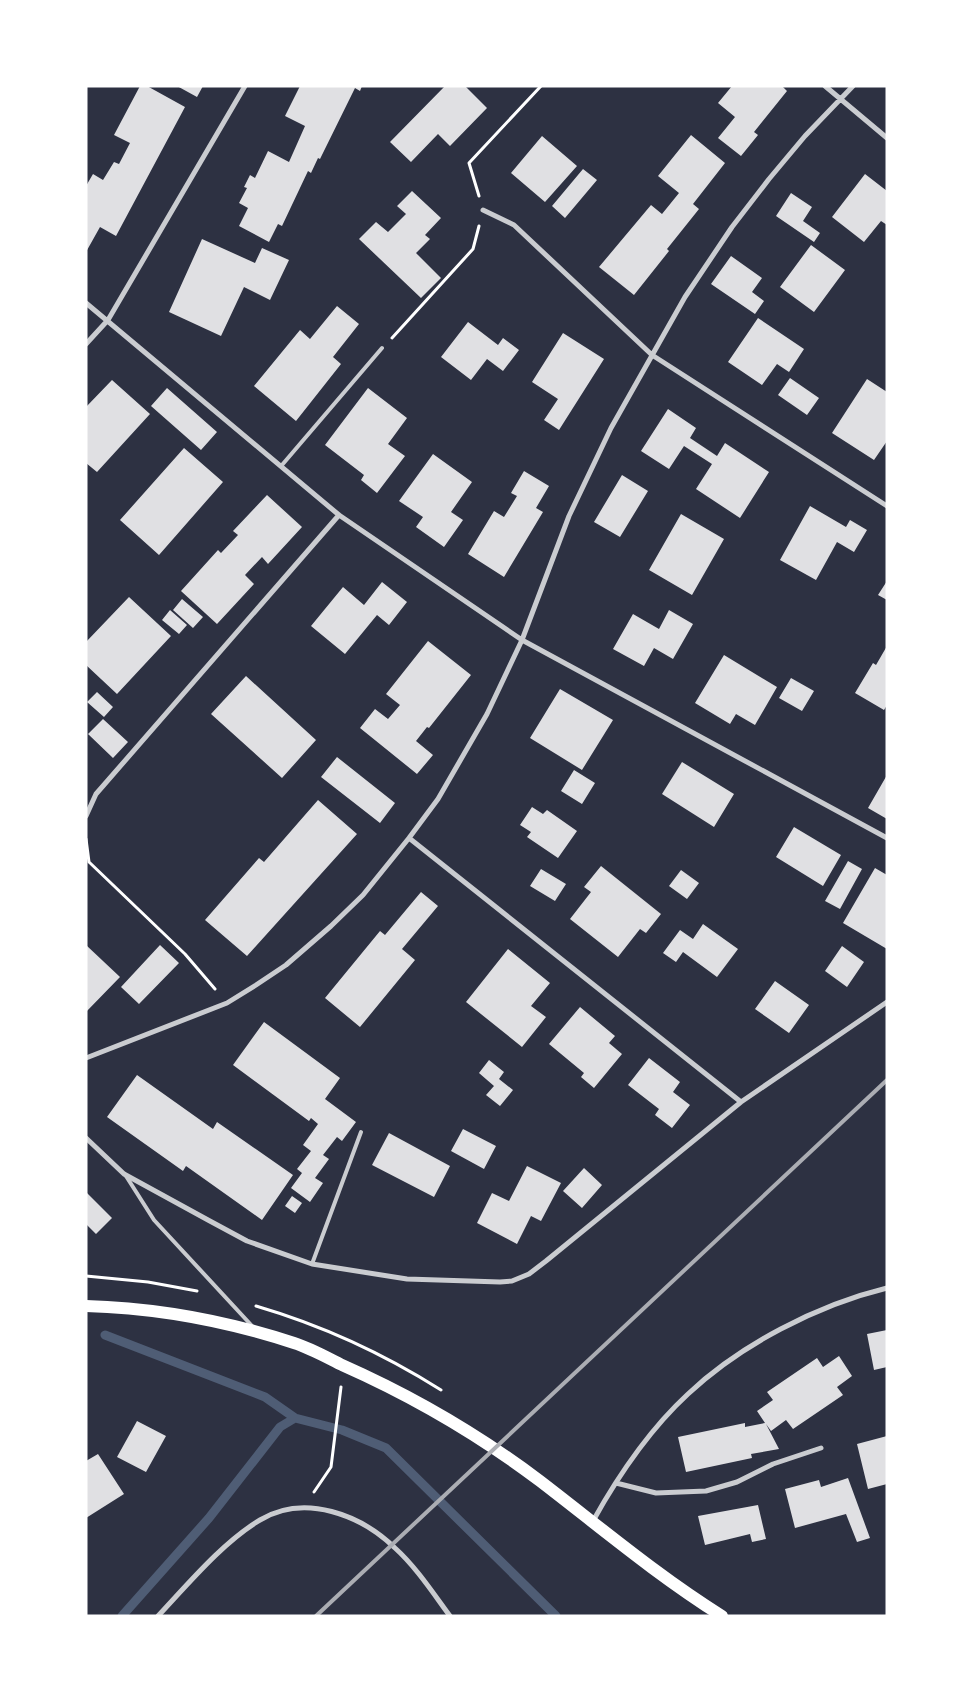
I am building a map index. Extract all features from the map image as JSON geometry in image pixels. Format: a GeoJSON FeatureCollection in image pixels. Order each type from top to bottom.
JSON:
{"type":"FeatureCollection","features":[{"type":"Feature","properties":{"kind":"main road"},"geometry":{"type":"LineString","coordinates":[[86,1306],[160,1312],[216,1322],[295,1343],[343,1365],[452,1421],[538,1480],[592,1522],[722,1616]]}},
{"type":"Feature","properties":{"kind":"street"},"geometry":{"type":"LineString","coordinates":[[86,344],[108,320],[245,86]]}},
{"type":"Feature","properties":{"kind":"street"},"geometry":{"type":"LineString","coordinates":[[825,86],[887,138]]}},
{"type":"Feature","properties":{"kind":"street"},"geometry":{"type":"LineString","coordinates":[[86,1058],[227,1003],[286,964],[331,926],[363,894],[409,838],[438,799],[488,714],[522,640],[569,516],[611,428],[685,297],[732,227],[805,136],[853,86]]}},
{"type":"Feature","properties":{"kind":"street"},"geometry":{"type":"LineString","coordinates":[[483,210],[514,225],[652,355],[887,506]]}},
{"type":"Feature","properties":{"kind":"street"},"geometry":{"type":"LineString","coordinates":[[86,303],[282,465],[339,515],[522,640],[887,838]]}},
{"type":"Feature","properties":{"kind":"street"},"geometry":{"type":"LineString","coordinates":[[86,816],[96,794],[339,515]]}},
{"type":"Feature","properties":{"kind":"street"},"geometry":{"type":"LineString","coordinates":[[409,838],[741,1102]]}},
{"type":"Feature","properties":{"kind":"street"},"geometry":{"type":"LineString","coordinates":[[86,1138],[124,1174],[247,1241],[312,1264],[408,1279],[512,1281],[529,1274],[741,1102],[824,1043],[887,1002]]}},
{"type":"Feature","properties":{"kind":"street"},"geometry":{"type":"LineString","coordinates":[[592,1522],[616,1483],[650,1436],[688,1394],[746,1349],[806,1316],[887,1288]]}},
{"type":"Feature","properties":{"kind":"street"},"geometry":{"type":"LineString","coordinates":[[616,1483],[656,1493],[706,1491],[737,1482],[773,1464],[821,1448]]}},
{"type":"Feature","properties":{"kind":"street"},"geometry":{"type":"LineString","coordinates":[[158,1616],[206,1566],[261,1519],[304,1507],[341,1514],[380,1535],[396,1548],[450,1616]]}},
{"type":"Feature","properties":{"kind":"lane"},"geometry":{"type":"LineString","coordinates":[[282,465],[382,348]]}},
{"type":"Feature","properties":{"kind":"lane"},"geometry":{"type":"LineString","coordinates":[[312,1264],[361,1132]]}},
{"type":"Feature","properties":{"kind":"lane"},"geometry":{"type":"LineString","coordinates":[[124,1174],[154,1220],[260,1334]]}},
{"type":"Feature","properties":{"kind":"path"},"geometry":{"type":"LineString","coordinates":[[382,348],[473,249],[483,210],[469,162],[541,86]]}},
{"type":"Feature","properties":{"kind":"path"},"geometry":{"type":"LineString","coordinates":[[86,839],[89,862],[185,954],[227,1003]]}},
{"type":"Feature","properties":{"kind":"path"},"geometry":{"type":"LineString","coordinates":[[304,1507],[331,1468],[343,1365]]}},
{"type":"Feature","properties":{"kind":"building"},"geometry":{"type":"Polygon","coordinates":[[[140,86],[147,86],[185,107],[116,236],[100,227],[86,252],[86,186],[93,174],[103,180],[114,162],[119,164],[130,143],[114,135],[140,86]]]}},
{"type":"Feature","properties":{"kind":"building"},"geometry":{"type":"Polygon","coordinates":[[[177,86],[203,86],[197,97],[177,86]]]}},
{"type":"Feature","properties":{"kind":"building"},"geometry":{"type":"Polygon","coordinates":[[[300,86],[362,86],[360,91],[355,88],[320,159],[318,158],[311,173],[308,171],[282,226],[278,224],[269,242],[239,226],[248,208],[239,203],[247,188],[244,187],[250,175],[255,178],[268,151],[289,162],[305,126],[285,116],[300,86]]]}},
{"type":"Feature","properties":{"kind":"building"},"geometry":{"type":"Polygon","coordinates":[[[445,86],[465,86],[487,108],[450,146],[438,134],[411,162],[390,142],[445,86]]]}},
{"type":"Feature","properties":{"kind":"building"},"geometry":{"type":"Polygon","coordinates":[[[732,86],[782,86],[787,91],[754,132],[758,135],[741,156],[718,138],[735,117],[718,103],[732,86]]]}},
{"type":"Feature","properties":{"kind":"building"},"geometry":{"type":"Polygon","coordinates":[[[691,135],[725,163],[693,204],[699,209],[634,295],[599,267],[651,205],[662,214],[679,193],[658,176],[691,135]]]}},
{"type":"Feature","properties":{"kind":"building"},"geometry":{"type":"Polygon","coordinates":[[[542,136],[577,166],[545,202],[511,173],[542,136]]]}},
{"type":"Feature","properties":{"kind":"building"},"geometry":{"type":"Polygon","coordinates":[[[583,169],[597,180],[565,218],[552,206],[583,169]]]}},
{"type":"Feature","properties":{"kind":"building"},"geometry":{"type":"Polygon","coordinates":[[[865,174],[887,191],[887,225],[881,221],[864,242],[832,217],[865,174]]]}},
{"type":"Feature","properties":{"kind":"building"},"geometry":{"type":"Polygon","coordinates":[[[412,191],[441,218],[425,235],[430,239],[416,253],[441,278],[421,298],[359,239],[376,222],[388,232],[406,214],[397,206],[412,191]]]}},
{"type":"Feature","properties":{"kind":"building"},"geometry":{"type":"Polygon","coordinates":[[[791,193],[812,207],[803,221],[820,233],[814,242],[776,216],[791,193]]]}},
{"type":"Feature","properties":{"kind":"building"},"geometry":{"type":"Polygon","coordinates":[[[202,239],[255,263],[262,248],[289,260],[270,300],[244,287],[221,336],[169,312],[202,239]]]}},
{"type":"Feature","properties":{"kind":"building"},"geometry":{"type":"Polygon","coordinates":[[[811,245],[845,270],[814,312],[780,287],[811,245]]]}},
{"type":"Feature","properties":{"kind":"building"},"geometry":{"type":"Polygon","coordinates":[[[731,256],[762,278],[752,292],[764,301],[755,314],[711,284],[731,256]]]}},
{"type":"Feature","properties":{"kind":"building"},"geometry":{"type":"Polygon","coordinates":[[[337,306],[359,324],[333,357],[341,364],[296,421],[254,386],[300,330],[310,339],[337,306]]]}},
{"type":"Feature","properties":{"kind":"building"},"geometry":{"type":"Polygon","coordinates":[[[758,318],[804,349],[789,372],[777,364],[762,385],[728,362],[758,318]]]}},
{"type":"Feature","properties":{"kind":"building"},"geometry":{"type":"Polygon","coordinates":[[[468,322],[498,345],[503,338],[519,350],[503,371],[487,359],[471,380],[441,357],[468,322]]]}},
{"type":"Feature","properties":{"kind":"building"},"geometry":{"type":"Polygon","coordinates":[[[563,333],[604,359],[559,430],[544,420],[558,399],[532,382],[563,333]]]}},
{"type":"Feature","properties":{"kind":"building"},"geometry":{"type":"Polygon","coordinates":[[[790,378],[819,398],[807,415],[778,395],[790,378]]]}},
{"type":"Feature","properties":{"kind":"building"},"geometry":{"type":"Polygon","coordinates":[[[867,379],[887,392],[887,441],[874,460],[832,433],[867,379]]]}},
{"type":"Feature","properties":{"kind":"building"},"geometry":{"type":"Polygon","coordinates":[[[112,380],[150,414],[97,472],[86,463],[86,407],[112,380]]]}},
{"type":"Feature","properties":{"kind":"building"},"geometry":{"type":"Polygon","coordinates":[[[167,388],[217,432],[201,450],[151,406],[167,388]]]}},
{"type":"Feature","properties":{"kind":"building"},"geometry":{"type":"Polygon","coordinates":[[[368,388],[407,418],[388,444],[405,456],[377,493],[361,480],[364,475],[325,445],[368,388]]]}},
{"type":"Feature","properties":{"kind":"building"},"geometry":{"type":"Polygon","coordinates":[[[668,409],[696,428],[690,438],[717,456],[725,443],[769,472],[740,518],[696,489],[712,464],[684,446],[669,469],[641,451],[668,409]]]}},
{"type":"Feature","properties":{"kind":"building"},"geometry":{"type":"Polygon","coordinates":[[[184,448],[223,482],[159,555],[120,520],[184,448]]]}},
{"type":"Feature","properties":{"kind":"building"},"geometry":{"type":"Polygon","coordinates":[[[433,454],[472,482],[451,512],[463,520],[444,547],[416,527],[423,517],[399,501],[433,454]]]}},
{"type":"Feature","properties":{"kind":"building"},"geometry":{"type":"Polygon","coordinates":[[[524,471],[549,486],[536,508],[543,512],[504,577],[468,554],[494,511],[504,517],[517,496],[511,493],[524,471]]]}},
{"type":"Feature","properties":{"kind":"building"},"geometry":{"type":"Polygon","coordinates":[[[622,475],[648,491],[620,537],[594,522],[622,475]]]}},
{"type":"Feature","properties":{"kind":"building"},"geometry":{"type":"Polygon","coordinates":[[[267,495],[302,527],[268,564],[262,557],[245,575],[254,584],[217,624],[181,591],[218,550],[221,553],[238,535],[233,531],[267,495]]]}},
{"type":"Feature","properties":{"kind":"building"},"geometry":{"type":"Polygon","coordinates":[[[810,506],[846,527],[850,520],[867,530],[854,552],[837,542],[816,580],[780,560],[810,506]]]}},
{"type":"Feature","properties":{"kind":"building"},"geometry":{"type":"Polygon","coordinates":[[[681,514],[724,539],[692,595],[649,570],[681,514]]]}},
{"type":"Feature","properties":{"kind":"building"},"geometry":{"type":"Polygon","coordinates":[[[887,581],[887,600],[878,595],[887,581]]]}},
{"type":"Feature","properties":{"kind":"building"},"geometry":{"type":"Polygon","coordinates":[[[382,582],[407,602],[389,625],[377,615],[345,654],[311,626],[343,587],[364,605],[382,582]]]}},
{"type":"Feature","properties":{"kind":"building"},"geometry":{"type":"Polygon","coordinates":[[[129,597],[171,636],[117,694],[86,665],[86,642],[129,597]]]}},
{"type":"Feature","properties":{"kind":"building"},"geometry":{"type":"Polygon","coordinates":[[[182,599],[203,617],[193,628],[173,610],[182,599]]]}},
{"type":"Feature","properties":{"kind":"building"},"geometry":{"type":"Polygon","coordinates":[[[170,610],[187,625],[179,634],[162,620],[170,610]]]}},
{"type":"Feature","properties":{"kind":"building"},"geometry":{"type":"Polygon","coordinates":[[[669,610],[693,624],[673,659],[654,648],[644,666],[613,649],[633,614],[659,629],[669,610]]]}},
{"type":"Feature","properties":{"kind":"building"},"geometry":{"type":"Polygon","coordinates":[[[428,641],[471,675],[429,728],[427,727],[416,741],[433,755],[417,774],[360,728],[375,709],[388,719],[400,705],[386,694],[428,641]]]}},
{"type":"Feature","properties":{"kind":"building"},"geometry":{"type":"Polygon","coordinates":[[[887,646],[887,705],[884,710],[855,693],[873,663],[876,665],[887,646]]]}},
{"type":"Feature","properties":{"kind":"building"},"geometry":{"type":"Polygon","coordinates":[[[724,655],[777,687],[755,725],[736,714],[730,724],[695,703],[724,655]]]}},
{"type":"Feature","properties":{"kind":"building"},"geometry":{"type":"Polygon","coordinates":[[[246,676],[316,740],[282,778],[211,714],[246,676]]]}},
{"type":"Feature","properties":{"kind":"building"},"geometry":{"type":"Polygon","coordinates":[[[791,678],[814,691],[802,711],[779,698],[791,678]]]}},
{"type":"Feature","properties":{"kind":"building"},"geometry":{"type":"Polygon","coordinates":[[[560,689],[613,720],[582,770],[530,738],[560,689]]]}},
{"type":"Feature","properties":{"kind":"building"},"geometry":{"type":"Polygon","coordinates":[[[97,692],[113,707],[104,717],[87,702],[97,692]]]}},
{"type":"Feature","properties":{"kind":"building"},"geometry":{"type":"Polygon","coordinates":[[[103,719],[128,742],[113,758],[88,734],[103,719]]]}},
{"type":"Feature","properties":{"kind":"building"},"geometry":{"type":"Polygon","coordinates":[[[337,757],[395,803],[380,823],[321,777],[337,757]]]}},
{"type":"Feature","properties":{"kind":"building"},"geometry":{"type":"Polygon","coordinates":[[[682,762],[734,794],[714,827],[662,794],[682,762]]]}},
{"type":"Feature","properties":{"kind":"building"},"geometry":{"type":"Polygon","coordinates":[[[574,770],[595,783],[582,804],[561,791],[574,770]]]}},
{"type":"Feature","properties":{"kind":"building"},"geometry":{"type":"Polygon","coordinates":[[[887,775],[887,819],[868,808],[887,775]]]}},
{"type":"Feature","properties":{"kind":"building"},"geometry":{"type":"Polygon","coordinates":[[[318,800],[357,834],[247,956],[205,920],[259,858],[264,862],[318,800]]]}},
{"type":"Feature","properties":{"kind":"building"},"geometry":{"type":"Polygon","coordinates":[[[532,807],[543,814],[547,810],[577,831],[558,858],[527,837],[531,832],[520,825],[532,807]]]}},
{"type":"Feature","properties":{"kind":"building"},"geometry":{"type":"Polygon","coordinates":[[[794,827],[841,855],[823,886],[776,857],[794,827]]]}},
{"type":"Feature","properties":{"kind":"building"},"geometry":{"type":"Polygon","coordinates":[[[848,861],[862,869],[840,909],[825,901],[848,861]]]}},
{"type":"Feature","properties":{"kind":"building"},"geometry":{"type":"Polygon","coordinates":[[[601,866],[661,914],[646,933],[640,929],[618,957],[570,919],[591,892],[584,887],[601,866]]]}},
{"type":"Feature","properties":{"kind":"building"},"geometry":{"type":"Polygon","coordinates":[[[875,868],[887,875],[887,949],[843,923],[875,868]]]}},
{"type":"Feature","properties":{"kind":"building"},"geometry":{"type":"Polygon","coordinates":[[[541,869],[566,884],[555,901],[530,886],[541,869]]]}},
{"type":"Feature","properties":{"kind":"building"},"geometry":{"type":"Polygon","coordinates":[[[681,870],[699,883],[687,899],[669,886],[681,870]]]}},
{"type":"Feature","properties":{"kind":"building"},"geometry":{"type":"Polygon","coordinates":[[[421,892],[438,906],[402,949],[415,960],[360,1027],[325,998],[380,931],[385,935],[421,892]]]}},
{"type":"Feature","properties":{"kind":"building"},"geometry":{"type":"Polygon","coordinates":[[[703,924],[738,949],[717,977],[683,952],[676,962],[663,953],[680,930],[693,939],[703,924]]]}},
{"type":"Feature","properties":{"kind":"building"},"geometry":{"type":"Polygon","coordinates":[[[86,945],[120,977],[86,1012],[86,945]]]}},
{"type":"Feature","properties":{"kind":"building"},"geometry":{"type":"Polygon","coordinates":[[[160,945],[179,963],[139,1004],[121,987],[160,945]]]}},
{"type":"Feature","properties":{"kind":"building"},"geometry":{"type":"Polygon","coordinates":[[[842,946],[864,962],[847,987],[825,971],[842,946]]]}},
{"type":"Feature","properties":{"kind":"building"},"geometry":{"type":"Polygon","coordinates":[[[508,949],[550,983],[531,1006],[546,1017],[522,1047],[466,1002],[508,949]]]}},
{"type":"Feature","properties":{"kind":"building"},"geometry":{"type":"Polygon","coordinates":[[[775,981],[809,1005],[789,1033],[755,1009],[775,981]]]}},
{"type":"Feature","properties":{"kind":"building"},"geometry":{"type":"Polygon","coordinates":[[[580,1007],[615,1036],[609,1043],[622,1054],[594,1088],[581,1077],[584,1073],[549,1044],[580,1007]]]}},
{"type":"Feature","properties":{"kind":"building"},"geometry":{"type":"Polygon","coordinates":[[[264,1022],[340,1078],[325,1099],[356,1122],[342,1141],[337,1137],[323,1155],[329,1159],[315,1178],[323,1183],[310,1202],[291,1188],[302,1173],[297,1169],[311,1151],[303,1145],[318,1124],[311,1118],[309,1121],[233,1065],[264,1022]]]}},
{"type":"Feature","properties":{"kind":"building"},"geometry":{"type":"Polygon","coordinates":[[[649,1058],[680,1082],[673,1092],[690,1105],[672,1128],[655,1115],[659,1109],[628,1085],[649,1058]]]}},
{"type":"Feature","properties":{"kind":"building"},"geometry":{"type":"Polygon","coordinates":[[[489,1060],[504,1072],[499,1079],[513,1090],[500,1106],[486,1095],[494,1086],[479,1073],[489,1060]]]}},
{"type":"Feature","properties":{"kind":"building"},"geometry":{"type":"Polygon","coordinates":[[[137,1075],[213,1129],[217,1122],[293,1175],[262,1220],[186,1166],[183,1171],[107,1117],[137,1075]]]}},
{"type":"Feature","properties":{"kind":"building"},"geometry":{"type":"Polygon","coordinates":[[[463,1129],[496,1146],[484,1169],[451,1151],[463,1129]]]}},
{"type":"Feature","properties":{"kind":"building"},"geometry":{"type":"Polygon","coordinates":[[[389,1133],[450,1166],[434,1197],[372,1165],[389,1133]]]}},
{"type":"Feature","properties":{"kind":"building"},"geometry":{"type":"Polygon","coordinates":[[[527,1166],[561,1183],[541,1221],[531,1216],[517,1244],[477,1223],[492,1193],[509,1201],[527,1166]]]}},
{"type":"Feature","properties":{"kind":"building"},"geometry":{"type":"Polygon","coordinates":[[[584,1168],[602,1185],[582,1208],[563,1191],[584,1168]]]}},
{"type":"Feature","properties":{"kind":"building"},"geometry":{"type":"Polygon","coordinates":[[[86,1192],[112,1218],[96,1234],[86,1224],[86,1192]]]}},
{"type":"Feature","properties":{"kind":"building"},"geometry":{"type":"Polygon","coordinates":[[[292,1196],[302,1203],[295,1213],[285,1206],[292,1196]]]}},
{"type":"Feature","properties":{"kind":"building"},"geometry":{"type":"Polygon","coordinates":[[[887,1330],[887,1367],[874,1370],[867,1334],[887,1330]]]}},
{"type":"Feature","properties":{"kind":"building"},"geometry":{"type":"Polygon","coordinates":[[[839,1356],[852,1376],[837,1387],[843,1395],[793,1429],[786,1420],[771,1431],[766,1424],[779,1449],[751,1454],[752,1458],[686,1472],[678,1437],[745,1423],[745,1427],[765,1423],[757,1411],[773,1400],[767,1392],[817,1358],[823,1367],[839,1356]]]}},
{"type":"Feature","properties":{"kind":"building"},"geometry":{"type":"Polygon","coordinates":[[[137,1421],[166,1436],[146,1472],[117,1457],[137,1421]]]}},
{"type":"Feature","properties":{"kind":"building"},"geometry":{"type":"Polygon","coordinates":[[[887,1436],[887,1484],[868,1489],[857,1444],[887,1436]]]}},
{"type":"Feature","properties":{"kind":"building"},"geometry":{"type":"Polygon","coordinates":[[[98,1454],[124,1494],[86,1518],[86,1461],[98,1454]]]}},
{"type":"Feature","properties":{"kind":"building"},"geometry":{"type":"Polygon","coordinates":[[[848,1478],[870,1538],[857,1542],[846,1514],[795,1528],[785,1489],[819,1480],[821,1487],[848,1478]]]}},
{"type":"Feature","properties":{"kind":"building"},"geometry":{"type":"Polygon","coordinates":[[[758,1505],[766,1539],[752,1542],[750,1534],[705,1545],[698,1516],[758,1505]]]}},
{"type":"Feature","properties":{"kind":"waterway"},"geometry":{"type":"LineString","coordinates":[[105,1335],[265,1397],[295,1418]]}},
{"type":"Feature","properties":{"kind":"waterway"},"geometry":{"type":"LineString","coordinates":[[122,1616],[209,1518],[280,1427],[295,1418],[342,1430],[386,1448],[556,1616]]}},
{"type":"Feature","properties":{"kind":"railway"},"geometry":{"type":"LineString","coordinates":[[316,1616],[887,1080]]}}]}
